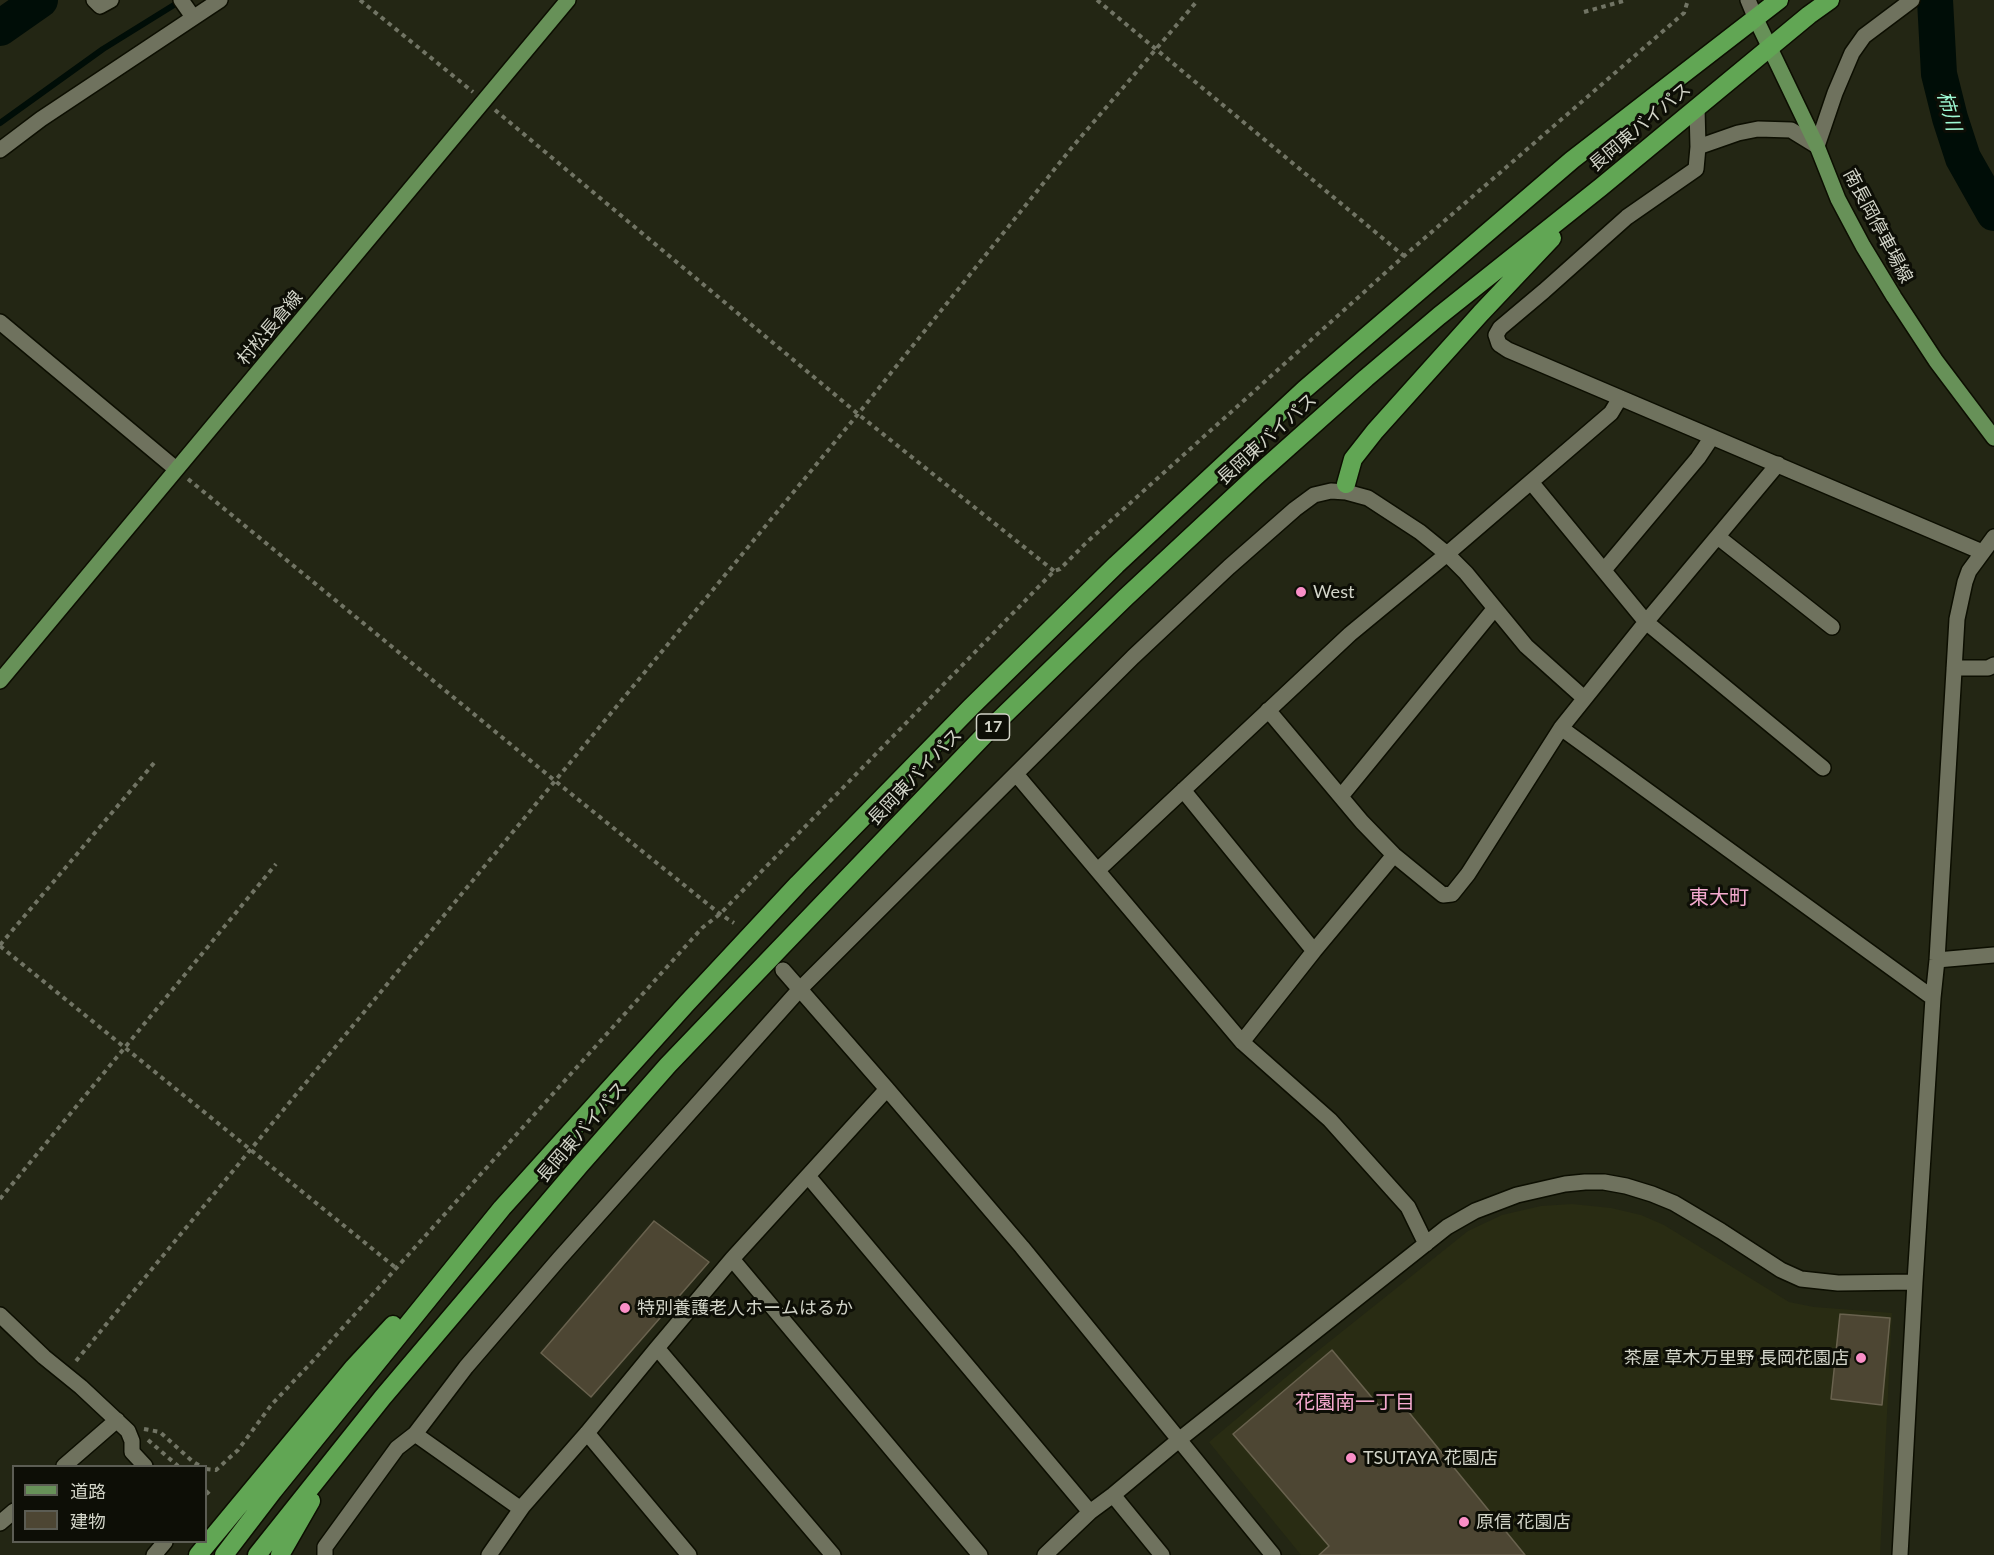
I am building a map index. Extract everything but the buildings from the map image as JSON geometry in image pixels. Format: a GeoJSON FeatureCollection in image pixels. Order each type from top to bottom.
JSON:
{"type":"FeatureCollection","features":[{"type":"Feature","properties":{"kind":"highway","name":"長岡東バイパス"},"geometry":{"type":"LineString","coordinates":[[224,1555],[502,1208],[798,884],[980,699],[1176,507],[1305,389],[1572,160],[1779,0]]}},
{"type":"Feature","properties":{"kind":"highway","name":"長岡東バイパス"},"geometry":{"type":"LineString","coordinates":[[257,1555],[343,1445],[580,1165],[668,1065],[997,722],[1125,598],[1366,378],[1439,316],[1830,0]]}},
{"type":"Feature","properties":{"kind":"highway"},"geometry":{"type":"LineString","coordinates":[[1346,488],[1353,459],[1376,431],[1481,313],[1601,187]]}},
{"type":"Feature","properties":{"kind":"highway"},"geometry":{"type":"LineString","coordinates":[[198,1555],[354,1367],[502,1208]]}},
{"type":"Feature","properties":{"kind":"highway"},"geometry":{"type":"LineString","coordinates":[[280,1555],[343,1445]]}},
{"type":"Feature","properties":{"kind":"main road","name":"村松長倉線"},"geometry":{"type":"LineString","coordinates":[[0,681],[336,281],[568,0]]}},
{"type":"Feature","properties":{"kind":"main road","name":"南長岡停車場線"},"geometry":{"type":"LineString","coordinates":[[1755,18],[1817,146],[1838,199],[1863,246],[1936,361],[1994,438]]}},
{"type":"Feature","properties":{"kind":"street"},"geometry":{"type":"LineString","coordinates":[[94,0],[100,6],[111,0]]}},
{"type":"Feature","properties":{"kind":"street"},"geometry":{"type":"LineString","coordinates":[[0,150],[187,9],[220,0]]}},
{"type":"Feature","properties":{"kind":"street"},"geometry":{"type":"LineString","coordinates":[[1748,0],[1755,18]]}},
{"type":"Feature","properties":{"kind":"street"},"geometry":{"type":"LineString","coordinates":[[1698,147],[1738,133],[1758,129],[1791,130],[1817,146],[1835,93],[1852,53],[1864,36],[1912,0]]}},
{"type":"Feature","properties":{"kind":"street"},"geometry":{"type":"LineString","coordinates":[[1696,108],[1698,147],[1696,169],[1627,217],[1500,328],[1496,335],[1499,345],[1982,552]]}},
{"type":"Feature","properties":{"kind":"street"},"geometry":{"type":"LineString","coordinates":[[0,322],[176,469]]}},
{"type":"Feature","properties":{"kind":"street"},"geometry":{"type":"LineString","coordinates":[[1098,870],[1350,634],[1611,413],[1620,398]]}},
{"type":"Feature","properties":{"kind":"street"},"geometry":{"type":"LineString","coordinates":[[1604,570],[1698,458],[1712,437]]}},
{"type":"Feature","properties":{"kind":"street"},"geometry":{"type":"LineString","coordinates":[[1268,710],[1342,795],[1362,822],[1394,855],[1443,895],[1452,894],[1468,874],[1561,728],[1646,621],[1778,464]]}},
{"type":"Feature","properties":{"kind":"street"},"geometry":{"type":"LineString","coordinates":[[1531,482],[1646,621],[1823,768]]}},
{"type":"Feature","properties":{"kind":"street"},"geometry":{"type":"LineString","coordinates":[[325,1555],[325,1547],[397,1448],[415,1434],[466,1367],[520,1304],[800,989],[1133,657],[1228,567],[1314,495],[1346,488],[1368,498],[1420,532],[1466,573],[1526,646],[1584,698]]}},
{"type":"Feature","properties":{"kind":"street"},"geometry":{"type":"LineString","coordinates":[[1718,537],[1832,627]]}},
{"type":"Feature","properties":{"kind":"street"},"geometry":{"type":"LineString","coordinates":[[1900,1555],[1957,620],[1962,590],[1969,571],[1994,537]]}},
{"type":"Feature","properties":{"kind":"street"},"geometry":{"type":"LineString","coordinates":[[1342,795],[1495,608]]}},
{"type":"Feature","properties":{"kind":"street"},"geometry":{"type":"LineString","coordinates":[[1954,668],[1988,668],[1994,665]]}},
{"type":"Feature","properties":{"kind":"street"},"geometry":{"type":"LineString","coordinates":[[1561,728],[1933,998]]}},
{"type":"Feature","properties":{"kind":"street"},"geometry":{"type":"LineString","coordinates":[[1016,774],[1242,1042],[1330,1120],[1408,1207],[1426,1244]]}},
{"type":"Feature","properties":{"kind":"street"},"geometry":{"type":"LineString","coordinates":[[1183,790],[1314,951]]}},
{"type":"Feature","properties":{"kind":"street"},"geometry":{"type":"LineString","coordinates":[[1242,1042],[1394,855]]}},
{"type":"Feature","properties":{"kind":"street"},"geometry":{"type":"LineString","coordinates":[[1937,960],[1994,955]]}},
{"type":"Feature","properties":{"kind":"street"},"geometry":{"type":"LineString","coordinates":[[783,970],[1022,1247],[1273,1555]]}},
{"type":"Feature","properties":{"kind":"street"},"geometry":{"type":"LineString","coordinates":[[489,1555],[521,1509],[732,1259],[887,1089]]}},
{"type":"Feature","properties":{"kind":"street"},"geometry":{"type":"LineString","coordinates":[[808,1176],[1090,1512]]}},
{"type":"Feature","properties":{"kind":"street"},"geometry":{"type":"LineString","coordinates":[[1045,1555],[1090,1512],[1447,1227],[1495,1203],[1565,1184],[1604,1182],[1644,1191],[1674,1203],[1729,1235],[1781,1270],[1801,1279],[1838,1283],[1915,1282]]}},
{"type":"Feature","properties":{"kind":"street"},"geometry":{"type":"LineString","coordinates":[[732,1259],[980,1555]]}},
{"type":"Feature","properties":{"kind":"street"},"geometry":{"type":"LineString","coordinates":[[0,1315],[128,1431],[132,1441],[132,1452],[143,1465]]}},
{"type":"Feature","properties":{"kind":"street"},"geometry":{"type":"LineString","coordinates":[[657,1348],[833,1555]]}},
{"type":"Feature","properties":{"kind":"street"},"geometry":{"type":"LineString","coordinates":[[66,1465],[117,1420]]}},
{"type":"Feature","properties":{"kind":"street"},"geometry":{"type":"LineString","coordinates":[[587,1433],[689,1555]]}},
{"type":"Feature","properties":{"kind":"street"},"geometry":{"type":"LineString","coordinates":[[415,1434],[521,1509]]}},
{"type":"Feature","properties":{"kind":"street"},"geometry":{"type":"LineString","coordinates":[[1113,1495],[1162,1555]]}},
{"type":"Feature","properties":{"kind":"street"},"geometry":{"type":"LineString","coordinates":[[0,1524],[12,1514]]}},
{"type":"Feature","properties":{"kind":"street"},"geometry":{"type":"LineString","coordinates":[[154,1555],[164,1543]]}},
{"type":"Feature","properties":{"kind":"path"},"geometry":{"type":"LineString","coordinates":[[360,0],[858,414],[1054,572]]}},
{"type":"Feature","properties":{"kind":"path"},"geometry":{"type":"LineString","coordinates":[[1097,0],[1404,256]]}},
{"type":"Feature","properties":{"kind":"path"},"geometry":{"type":"LineString","coordinates":[[76,1361],[858,414],[1032,196],[1198,0]]}},
{"type":"Feature","properties":{"kind":"path"},"geometry":{"type":"LineString","coordinates":[[1584,12],[1627,0]]}},
{"type":"Feature","properties":{"kind":"path"},"geometry":{"type":"LineString","coordinates":[[207,1469],[216,1470],[238,1450],[272,1404],[702,928],[720,914],[1054,572],[1404,256],[1684,13],[1688,0]]}},
{"type":"Feature","properties":{"kind":"path"},"geometry":{"type":"LineString","coordinates":[[176,469],[554,780],[720,914],[735,923]]}},
{"type":"Feature","properties":{"kind":"path"},"geometry":{"type":"LineString","coordinates":[[154,763],[0,945],[396,1268]]}},
{"type":"Feature","properties":{"kind":"path"},"geometry":{"type":"LineString","coordinates":[[0,1199],[276,864]]}},
{"type":"Feature","properties":{"kind":"path"},"geometry":{"type":"LineString","coordinates":[[128,1431],[148,1428],[160,1432],[198,1465]]}},
{"type":"Feature","properties":{"kind":"path"},"geometry":{"type":"LineString","coordinates":[[207,1492],[212,1497]]}},
{"type":"Feature","properties":{"kind":"shaded area"},"geometry":{"type":"Polygon","coordinates":[[[1572,1204],[1611,1208],[1641,1215],[1664,1225],[1789,1302],[1814,1307],[1892,1313],[1880,1555],[1301,1555],[1209,1442],[1304,1362],[1468,1231],[1502,1215],[1541,1206],[1572,1204]]]}},
{"type":"Feature","properties":{"kind":"waterway"},"geometry":{"type":"LineString","coordinates":[[0,28],[40,0]]}},
{"type":"Feature","properties":{"kind":"waterway"},"geometry":{"type":"LineString","coordinates":[[0,123],[103,49],[182,0]]}},
{"type":"Feature","properties":{"kind":"waterway","name":"柿川"},"geometry":{"type":"LineString","coordinates":[[1935,0],[1939,74],[1950,118],[1963,158],[1994,213]]}},
{"type":"Feature","properties":{"kind":"place","name":"West"},"geometry":{"type":"Point","coordinates":[1301,592]}},
{"type":"Feature","properties":{"kind":"place","name":"特別養護老人ホームはるか"},"geometry":{"type":"Point","coordinates":[625,1308]}},
{"type":"Feature","properties":{"kind":"place","name":"茶屋 草木万里野 長岡花園店"},"geometry":{"type":"Point","coordinates":[1861,1358]}},
{"type":"Feature","properties":{"kind":"place","name":"TSUTAYA 花園店"},"geometry":{"type":"Point","coordinates":[1351,1458]}},
{"type":"Feature","properties":{"kind":"place","name":"原信 花園店"},"geometry":{"type":"Point","coordinates":[1464,1522]}},
{"type":"Feature","properties":{"kind":"district","name":"東大町"},"geometry":{"type":"Point","coordinates":[1719,898]}},
{"type":"Feature","properties":{"kind":"district","name":"花園南一丁目"},"geometry":{"type":"Point","coordinates":[1355,1403]}}]}
